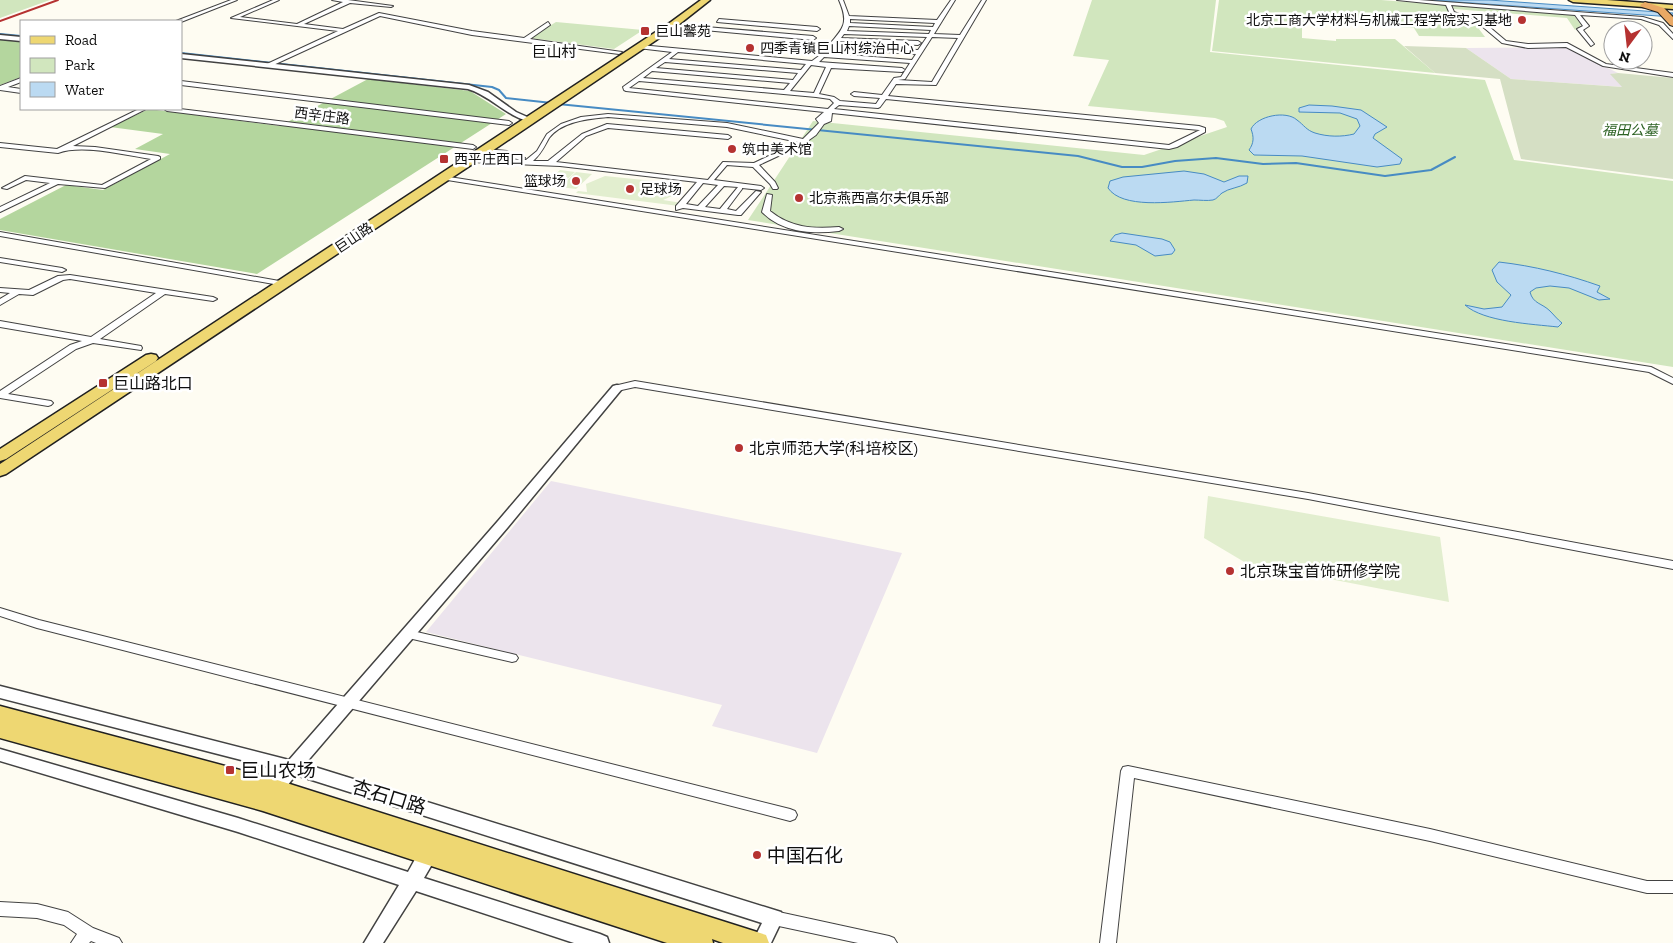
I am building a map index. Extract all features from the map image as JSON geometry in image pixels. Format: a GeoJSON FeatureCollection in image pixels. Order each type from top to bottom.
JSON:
{"type":"FeatureCollection","features":[{"type":"Feature","properties":{"kind":"highway"},"geometry":{"type":"LineString","coordinates":[[1645,5],[1669,8]]}},
{"type":"Feature","properties":{"kind":"main road","name":"巨山路"},"geometry":{"type":"LineString","coordinates":[[0,456],[472,160],[530,115],[547,98],[682,11],[693,0]]}},
{"type":"Feature","properties":{"kind":"main road","name":"巨山路"},"geometry":{"type":"LineString","coordinates":[[0,471],[278,283],[513,120],[542,112],[640,47],[706,0]]}},
{"type":"Feature","properties":{"kind":"main road"},"geometry":{"type":"LineString","coordinates":[[1573,0],[1669,8]]}},
{"type":"Feature","properties":{"kind":"main road"},"geometry":{"type":"LineString","coordinates":[[1593,0],[1669,8]]}},
{"type":"Feature","properties":{"kind":"main road"},"geometry":{"type":"LineString","coordinates":[[1627,0],[1669,8]]}},
{"type":"Feature","properties":{"kind":"main road","name":"杏石口路"},"geometry":{"type":"LineString","coordinates":[[0,714],[759,943]]}},
{"type":"Feature","properties":{"kind":"main road","name":"杏石口路"},"geometry":{"type":"LineString","coordinates":[[0,730],[268,795],[429,854],[701,943]]}},
{"type":"Feature","properties":{"kind":"street"},"geometry":{"type":"LineString","coordinates":[[182,20],[235,0]]}},
{"type":"Feature","properties":{"kind":"street"},"geometry":{"type":"LineString","coordinates":[[277,0],[234,18],[342,30]]}},
{"type":"Feature","properties":{"kind":"street"},"geometry":{"type":"LineString","coordinates":[[334,0],[391,6]]}},
{"type":"Feature","properties":{"kind":"street"},"geometry":{"type":"LineString","coordinates":[[841,0],[847,10],[847,24],[843,32],[830,47],[918,52]]}},
{"type":"Feature","properties":{"kind":"street"},"geometry":{"type":"LineString","coordinates":[[948,0],[953,0]]}},
{"type":"Feature","properties":{"kind":"street"},"geometry":{"type":"LineString","coordinates":[[639,79],[816,95],[832,98],[838,103],[878,106],[896,79],[903,78],[953,0]]}},
{"type":"Feature","properties":{"kind":"street"},"geometry":{"type":"LineString","coordinates":[[894,82],[934,84],[984,0]]}},
{"type":"Feature","properties":{"kind":"street"},"geometry":{"type":"LineString","coordinates":[[1399,0],[1627,16],[1652,20],[1661,24],[1673,37]]}},
{"type":"Feature","properties":{"kind":"street"},"geometry":{"type":"LineString","coordinates":[[297,25],[349,2]]}},
{"type":"Feature","properties":{"kind":"street"},"geometry":{"type":"LineString","coordinates":[[1448,5],[1452,13],[1485,26],[1504,42],[1528,46],[1567,45],[1605,65],[1628,70],[1673,75]]}},
{"type":"Feature","properties":{"kind":"street"},"geometry":{"type":"LineString","coordinates":[[1576,13],[1586,26],[1580,29],[1581,32],[1591,44]]}},
{"type":"Feature","properties":{"kind":"street"},"geometry":{"type":"LineString","coordinates":[[269,65],[379,14],[455,30],[619,52]]}},
{"type":"Feature","properties":{"kind":"street"},"geometry":{"type":"LineString","coordinates":[[848,17],[938,22]]}},
{"type":"Feature","properties":{"kind":"street"},"geometry":{"type":"LineString","coordinates":[[755,36],[771,20]]}},
{"type":"Feature","properties":{"kind":"street"},"geometry":{"type":"LineString","coordinates":[[719,21],[817,29]]}},
{"type":"Feature","properties":{"kind":"street"},"geometry":{"type":"LineString","coordinates":[[526,40],[548,24]]}},
{"type":"Feature","properties":{"kind":"street"},"geometry":{"type":"LineString","coordinates":[[847,24],[933,29]]}},
{"type":"Feature","properties":{"kind":"street"},"geometry":{"type":"LineString","coordinates":[[706,29],[755,36],[813,38]]}},
{"type":"Feature","properties":{"kind":"street"},"geometry":{"type":"LineString","coordinates":[[843,32],[961,37]]}},
{"type":"Feature","properties":{"kind":"street"},"geometry":{"type":"LineString","coordinates":[[0,37],[20,39]]}},
{"type":"Feature","properties":{"kind":"street"},"geometry":{"type":"LineString","coordinates":[[837,39],[924,43]]}},
{"type":"Feature","properties":{"kind":"street"},"geometry":{"type":"LineString","coordinates":[[640,47],[829,66],[902,70]]}},
{"type":"Feature","properties":{"kind":"street"},"geometry":{"type":"LineString","coordinates":[[676,51],[626,88],[823,109],[830,112],[1169,147],[1176,146],[1202,132],[1202,128],[854,94]]}},
{"type":"Feature","properties":{"kind":"street"},"geometry":{"type":"LineString","coordinates":[[786,92],[809,64],[814,63],[823,55],[913,62]]}},
{"type":"Feature","properties":{"kind":"street"},"geometry":{"type":"LineString","coordinates":[[182,56],[476,89],[513,120]]}},
{"type":"Feature","properties":{"kind":"street"},"geometry":{"type":"LineString","coordinates":[[706,97],[745,57]]}},
{"type":"Feature","properties":{"kind":"street"},"geometry":{"type":"LineString","coordinates":[[664,60],[803,72]]}},
{"type":"Feature","properties":{"kind":"street"},"geometry":{"type":"LineString","coordinates":[[816,95],[817,86],[826,75],[829,66]]}},
{"type":"Feature","properties":{"kind":"street"},"geometry":{"type":"LineString","coordinates":[[651,69],[793,82]]}},
{"type":"Feature","properties":{"kind":"street"},"geometry":{"type":"LineString","coordinates":[[0,88],[20,80]]}},
{"type":"Feature","properties":{"kind":"street"},"geometry":{"type":"LineString","coordinates":[[182,83],[513,120]]}},
{"type":"Feature","properties":{"kind":"street"},"geometry":{"type":"LineString","coordinates":[[0,88],[20,91]]}},
{"type":"Feature","properties":{"kind":"street"},"geometry":{"type":"LineString","coordinates":[[755,165],[770,156],[798,145],[813,134],[820,125],[819,119],[830,112],[838,103]]}},
{"type":"Feature","properties":{"kind":"street"},"geometry":{"type":"LineString","coordinates":[[0,145],[58,151],[141,110]]}},
{"type":"Feature","properties":{"kind":"street","name":"西辛庄路"},"geometry":{"type":"LineString","coordinates":[[175,110],[473,147]]}},
{"type":"Feature","properties":{"kind":"street"},"geometry":{"type":"LineString","coordinates":[[472,160],[529,161],[539,151],[548,135],[556,129],[582,119],[616,115],[708,122],[748,129],[784,139],[802,141]]}},
{"type":"Feature","properties":{"kind":"street"},"geometry":{"type":"LineString","coordinates":[[549,164],[584,135],[607,126],[728,138]]}},
{"type":"Feature","properties":{"kind":"street"},"geometry":{"type":"LineString","coordinates":[[5,188],[25,178],[55,183],[76,183],[103,187],[158,158],[95,149],[65,148]]}},
{"type":"Feature","properties":{"kind":"street"},"geometry":{"type":"LineString","coordinates":[[485,151],[507,153],[510,156],[529,161],[549,164],[724,183],[759,190],[768,195],[777,192],[773,183],[755,165],[725,163],[710,181]]}},
{"type":"Feature","properties":{"kind":"street"},"geometry":{"type":"LineString","coordinates":[[503,162],[510,156]]}},
{"type":"Feature","properties":{"kind":"street"},"geometry":{"type":"LineString","coordinates":[[443,178],[1651,370],[1673,381]]}},
{"type":"Feature","properties":{"kind":"street"},"geometry":{"type":"LineString","coordinates":[[674,215],[701,180]]}},
{"type":"Feature","properties":{"kind":"street"},"geometry":{"type":"LineString","coordinates":[[0,210],[55,183]]}},
{"type":"Feature","properties":{"kind":"street"},"geometry":{"type":"LineString","coordinates":[[700,208],[724,183]]}},
{"type":"Feature","properties":{"kind":"street"},"geometry":{"type":"LineString","coordinates":[[682,206],[738,213],[759,190],[775,188]]}},
{"type":"Feature","properties":{"kind":"street"},"geometry":{"type":"LineString","coordinates":[[722,211],[739,190]]}},
{"type":"Feature","properties":{"kind":"street"},"geometry":{"type":"LineString","coordinates":[[768,195],[766,212],[776,221],[790,227],[813,232],[838,229]]}},
{"type":"Feature","properties":{"kind":"street"},"geometry":{"type":"LineString","coordinates":[[1,235],[278,283]]}},
{"type":"Feature","properties":{"kind":"street"},"geometry":{"type":"LineString","coordinates":[[0,260],[62,270]]}},
{"type":"Feature","properties":{"kind":"street"},"geometry":{"type":"LineString","coordinates":[[0,290],[35,292],[61,278],[70,277],[214,299]]}},
{"type":"Feature","properties":{"kind":"street"},"geometry":{"type":"LineString","coordinates":[[0,395],[73,346],[93,340],[164,291]]}},
{"type":"Feature","properties":{"kind":"street"},"geometry":{"type":"LineString","coordinates":[[0,303],[16,292]]}},
{"type":"Feature","properties":{"kind":"street"},"geometry":{"type":"LineString","coordinates":[[0,324],[138,348]]}},
{"type":"Feature","properties":{"kind":"street"},"geometry":{"type":"LineString","coordinates":[[268,795],[617,388],[635,384],[1308,496],[1673,565]]}},
{"type":"Feature","properties":{"kind":"street"},"geometry":{"type":"LineString","coordinates":[[0,395],[48,403]]}},
{"type":"Feature","properties":{"kind":"street"},"geometry":{"type":"LineString","coordinates":[[0,612],[37,624],[790,816]]}},
{"type":"Feature","properties":{"kind":"street"},"geometry":{"type":"LineString","coordinates":[[408,634],[512,658]]}},
{"type":"Feature","properties":{"kind":"street","name":"杏石口路"},"geometry":{"type":"LineString","coordinates":[[0,692],[292,767],[774,918]]}},
{"type":"Feature","properties":{"kind":"street"},"geometry":{"type":"LineString","coordinates":[[0,755],[238,825],[412,880],[600,943]]}},
{"type":"Feature","properties":{"kind":"street"},"geometry":{"type":"LineString","coordinates":[[1108,943],[1128,770],[1430,835],[1647,887],[1673,887]]}},
{"type":"Feature","properties":{"kind":"street"},"geometry":{"type":"LineString","coordinates":[[373,943],[429,854]]}},
{"type":"Feature","properties":{"kind":"street"},"geometry":{"type":"LineString","coordinates":[[0,909],[37,911],[68,919],[84,938],[114,943]]}},
{"type":"Feature","properties":{"kind":"street"},"geometry":{"type":"LineString","coordinates":[[759,943],[774,918],[889,943]]}},
{"type":"Feature","properties":{"kind":"shaded area"},"geometry":{"type":"Polygon","coordinates":[[[1566,47],[1603,66],[1603,70],[1612,70],[1618,73],[1611,74],[1623,87],[1511,79],[1466,48],[1566,47]]]}},
{"type":"Feature","properties":{"kind":"shaded area"},"geometry":{"type":"Polygon","coordinates":[[[551,481],[902,553],[817,753],[712,726],[722,705],[426,632],[551,481]]]}},
{"type":"Feature","properties":{"kind":"green space"},"geometry":{"type":"Polygon","coordinates":[[[0,0],[50,0],[0,18],[0,0]]]}},
{"type":"Feature","properties":{"kind":"green space"},"geometry":{"type":"Polygon","coordinates":[[[1092,0],[1216,0],[1210,52],[1485,80],[1514,160],[1673,181],[1673,367],[748,220],[813,121],[1144,155],[1227,127],[1224,121],[1215,118],[1088,106],[1109,60],[1073,56],[1092,0]]]}},
{"type":"Feature","properties":{"kind":"green space"},"geometry":{"type":"Polygon","coordinates":[[[1219,0],[1381,0],[1446,5],[1451,14],[1483,26],[1479,29],[1485,37],[1419,36],[1414,28],[1302,22],[1302,38],[1336,41],[1336,39],[1395,39],[1435,73],[1212,51],[1219,0]]]}},
{"type":"Feature","properties":{"kind":"green space"},"geometry":{"type":"Polygon","coordinates":[[[1453,6],[1573,14],[1581,25],[1575,30],[1567,18],[1454,9],[1453,6]]]}},
{"type":"Feature","properties":{"kind":"green space"},"geometry":{"type":"Polygon","coordinates":[[[556,22],[643,30],[614,49],[530,38],[556,22]]]}},
{"type":"Feature","properties":{"kind":"green space"},"geometry":{"type":"Polygon","coordinates":[[[0,38],[20,40],[20,77],[0,85],[0,38]]]}},
{"type":"Feature","properties":{"kind":"green space","name":"福田公墓"},"geometry":{"type":"Polygon","coordinates":[[[1404,46],[1466,48],[1511,79],[1622,87],[1610,74],[1618,73],[1673,78],[1673,179],[1521,159],[1500,79],[1435,73],[1404,46]]]}},
{"type":"Feature","properties":{"kind":"green space"},"geometry":{"type":"Polygon","coordinates":[[[368,79],[470,91],[506,114],[257,274],[0,230],[0,219],[66,185],[103,190],[170,154],[135,149],[163,134],[110,127],[147,110],[280,126],[368,79]]]}},
{"type":"Feature","properties":{"kind":"green space"},"geometry":{"type":"Polygon","coordinates":[[[560,170],[575,172],[559,187],[543,185],[560,170]]]}},
{"type":"Feature","properties":{"kind":"green space","name":"篮球场"},"geometry":{"type":"Polygon","coordinates":[[[576,172],[592,174],[576,189],[560,187],[576,172]]]}},
{"type":"Feature","properties":{"kind":"green space"},"geometry":{"type":"Polygon","coordinates":[[[605,176],[673,183],[678,190],[672,196],[663,200],[682,203],[679,206],[576,193],[578,191],[587,192],[586,184],[605,176]]]}},
{"type":"Feature","properties":{"kind":"green space"},"geometry":{"type":"Polygon","coordinates":[[[1208,496],[1440,537],[1449,602],[1246,563],[1204,538],[1208,496]]]}},
{"type":"Feature","properties":{"kind":"water"},"geometry":{"type":"Polygon","coordinates":[[[1428,0],[1489,0],[1673,13],[1673,17],[1428,0]]]}},
{"type":"Feature","properties":{"kind":"water"},"geometry":{"type":"Polygon","coordinates":[[[1309,105],[1361,110],[1387,127],[1375,134],[1373,138],[1402,159],[1400,164],[1377,167],[1302,156],[1254,155],[1249,150],[1253,140],[1251,129],[1254,124],[1272,116],[1286,115],[1292,117],[1312,132],[1330,136],[1354,134],[1360,126],[1357,119],[1340,113],[1299,112],[1299,108],[1309,105]]]}},
{"type":"Feature","properties":{"kind":"water"},"geometry":{"type":"Polygon","coordinates":[[[1184,171],[1204,174],[1224,182],[1239,176],[1248,176],[1247,183],[1225,191],[1213,200],[1161,203],[1136,202],[1115,195],[1108,188],[1110,181],[1123,177],[1184,171]]]}},
{"type":"Feature","properties":{"kind":"water"},"geometry":{"type":"Polygon","coordinates":[[[1122,233],[1162,239],[1170,242],[1175,250],[1172,254],[1155,256],[1136,245],[1110,241],[1115,235],[1122,233]]]}},
{"type":"Feature","properties":{"kind":"water"},"geometry":{"type":"Polygon","coordinates":[[[1499,262],[1537,268],[1600,286],[1597,292],[1610,299],[1599,300],[1569,288],[1550,286],[1536,288],[1530,292],[1536,301],[1547,308],[1562,323],[1558,327],[1496,319],[1473,311],[1465,305],[1484,309],[1502,307],[1511,295],[1497,282],[1492,270],[1499,262]]]}},
{"type":"Feature","properties":{"kind":"waterway"},"geometry":{"type":"LineString","coordinates":[[0,34],[20,36]]}},
{"type":"Feature","properties":{"kind":"waterway"},"geometry":{"type":"LineString","coordinates":[[182,53],[492,87],[499,90],[506,98],[552,103]]}},
{"type":"Feature","properties":{"kind":"waterway"},"geometry":{"type":"LineString","coordinates":[[558,104],[1078,156],[1122,167],[1142,167],[1175,161],[1216,158],[1263,164],[1296,163],[1385,176],[1431,170],[1455,157]]}},
{"type":"Feature","properties":{"kind":"railway"},"geometry":{"type":"LineString","coordinates":[[0,21],[58,0]]}},
{"type":"Feature","properties":{"kind":"place","name":"北京工商大学材料与机械工程学院实习基地"},"geometry":{"type":"Point","coordinates":[1522,20]}},
{"type":"Feature","properties":{"kind":"place","name":"巨山馨苑"},"geometry":{"type":"Point","coordinates":[645,31]}},
{"type":"Feature","properties":{"kind":"place","name":"四季青镇巨山村综治中心"},"geometry":{"type":"Point","coordinates":[750,48]}},
{"type":"Feature","properties":{"kind":"place","name":"筑中美术馆"},"geometry":{"type":"Point","coordinates":[732,149]}},
{"type":"Feature","properties":{"kind":"place","name":"西平庄西口"},"geometry":{"type":"Point","coordinates":[444,159]}},
{"type":"Feature","properties":{"kind":"place","name":"篮球场"},"geometry":{"type":"Point","coordinates":[576,181]}},
{"type":"Feature","properties":{"kind":"place","name":"足球场"},"geometry":{"type":"Point","coordinates":[630,189]}},
{"type":"Feature","properties":{"kind":"place","name":"北京燕西高尔夫俱乐部"},"geometry":{"type":"Point","coordinates":[799,198]}},
{"type":"Feature","properties":{"kind":"place","name":"巨山路北口"},"geometry":{"type":"Point","coordinates":[103,383]}},
{"type":"Feature","properties":{"kind":"place","name":"北京师范大学(科培校区)"},"geometry":{"type":"Point","coordinates":[739,448]}},
{"type":"Feature","properties":{"kind":"place","name":"北京珠宝首饰研修学院"},"geometry":{"type":"Point","coordinates":[1230,571]}},
{"type":"Feature","properties":{"kind":"place","name":"巨山农场"},"geometry":{"type":"Point","coordinates":[230,770]}},
{"type":"Feature","properties":{"kind":"place","name":"中国石化"},"geometry":{"type":"Point","coordinates":[757,855]}},
{"type":"Feature","properties":{"kind":"district","name":"巨山村"},"geometry":{"type":"Point","coordinates":[554,52]}}]}
